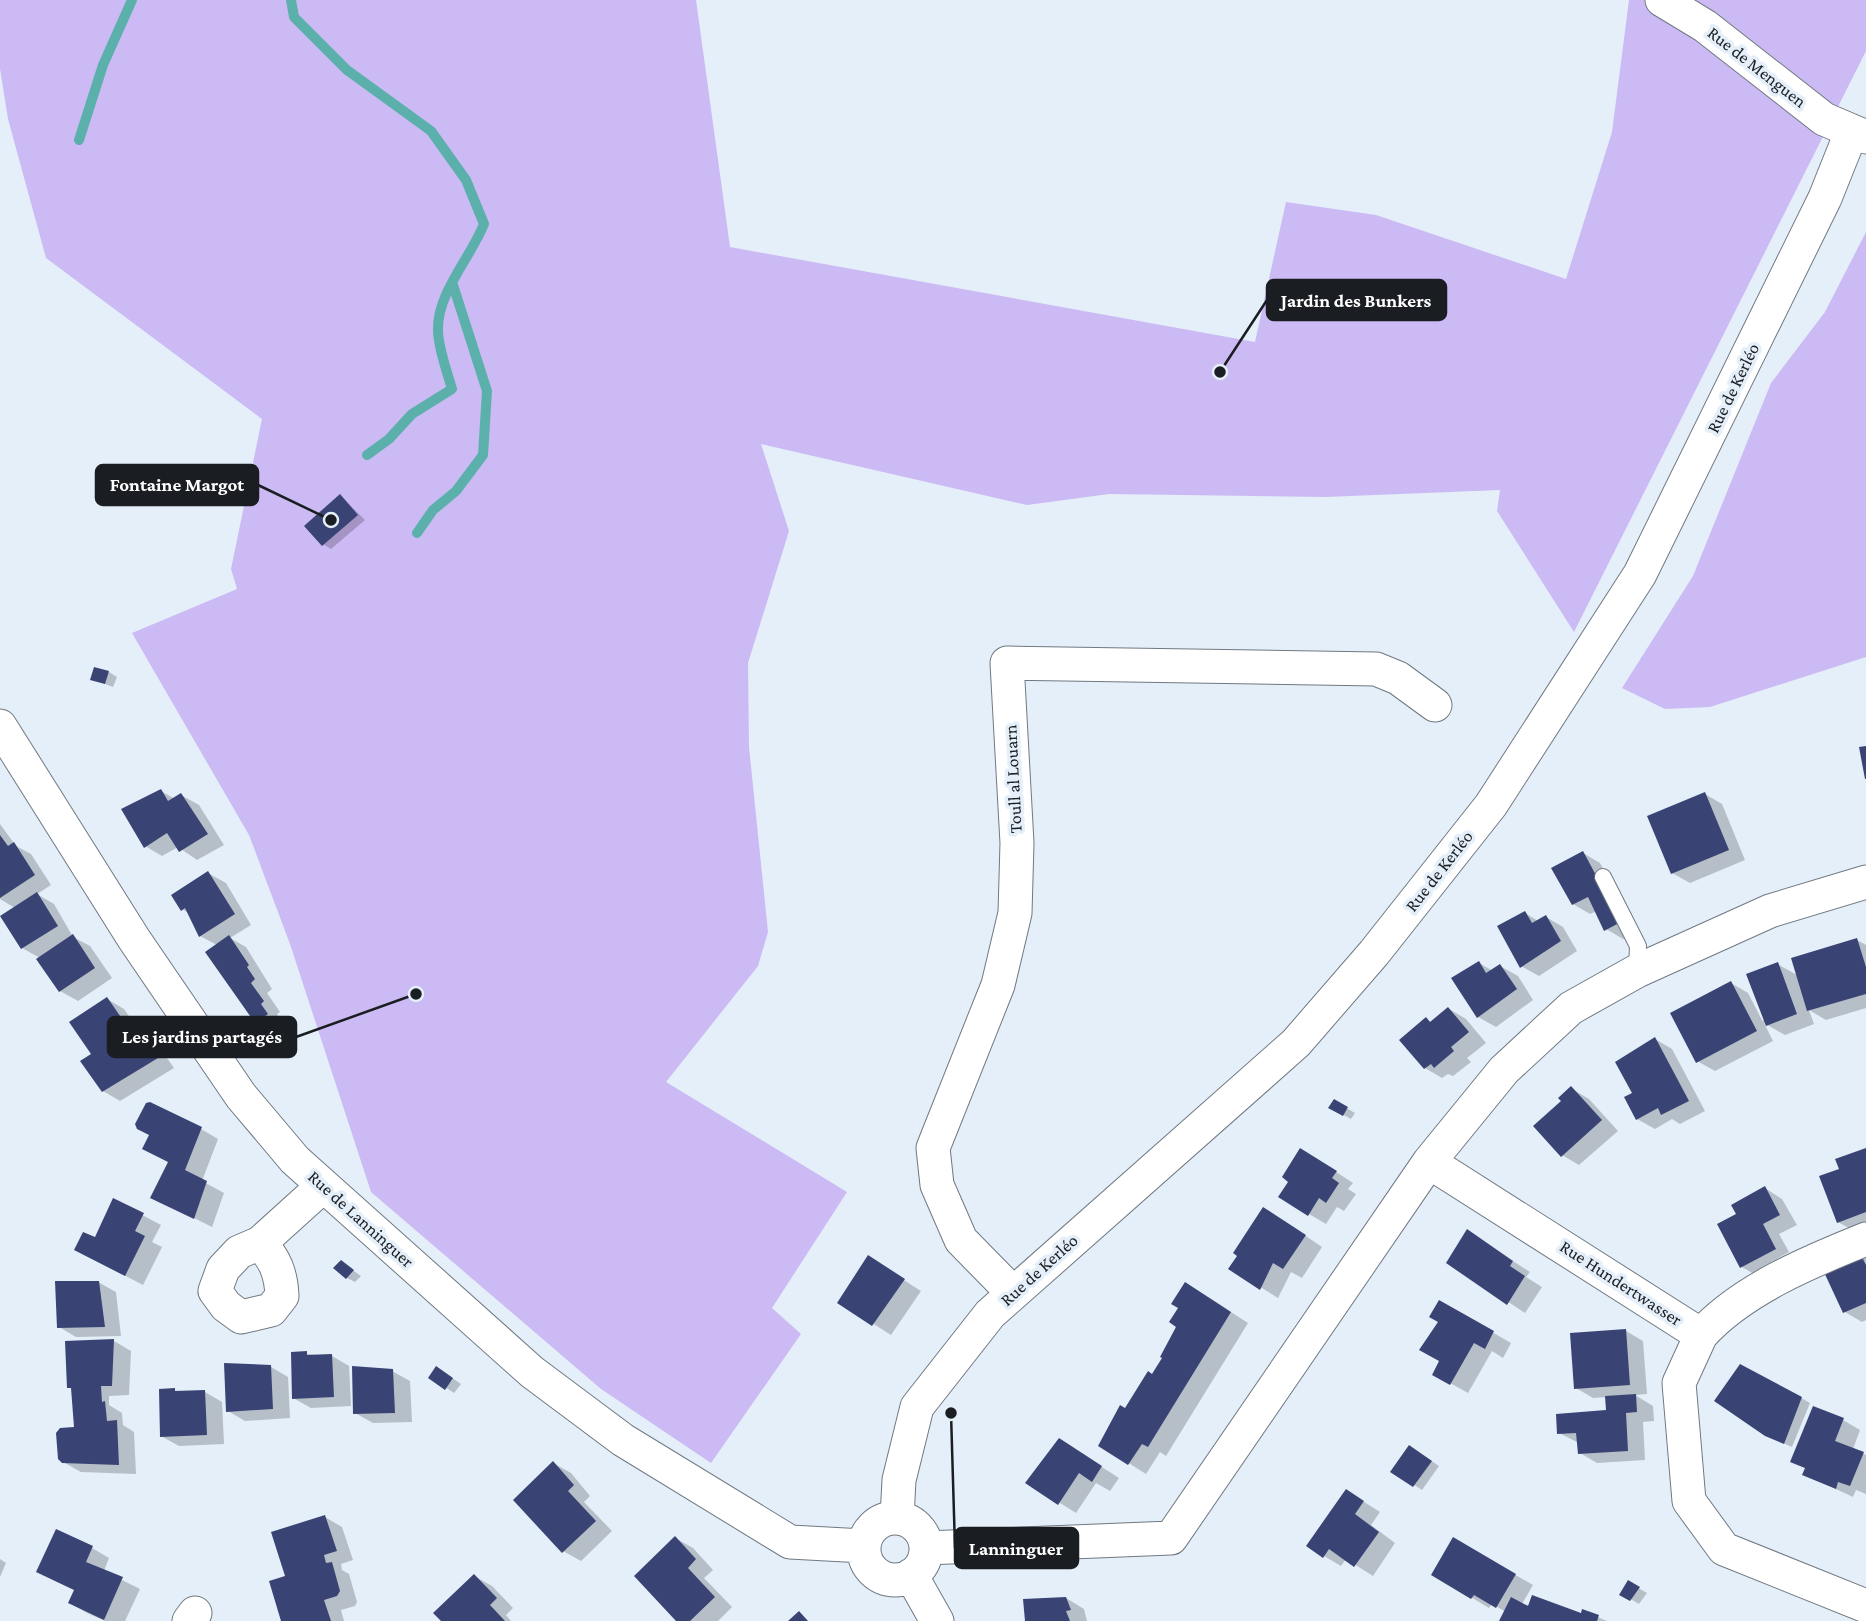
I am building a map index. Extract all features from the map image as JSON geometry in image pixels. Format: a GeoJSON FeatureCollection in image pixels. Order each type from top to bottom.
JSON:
{"type":"FeatureCollection","features":[{"type":"Feature","properties":{"kind":"street","name":"Rue de Menguen"},"geometry":{"type":"LineString","coordinates":[[1662,0],[1705,26],[1824,119],[1859,135]]}},
{"type":"Feature","properties":{"kind":"street","name":"Rue de Kerléo"},"geometry":{"type":"LineString","coordinates":[[897,1518],[899,1480],[917,1407],[990,1314],[1296,1043],[1374,953],[1491,805],[1640,574],[1825,198],[1859,135]]}},
{"type":"Feature","properties":{"kind":"street","name":"Toull al Louarn"},"geometry":{"type":"LineString","coordinates":[[1012,1292],[961,1240],[937,1185],[933,1148],[998,985],[1015,913],[1017,843],[1007,663],[1376,669],[1398,678],[1435,705]]}},
{"type":"Feature","properties":{"kind":"street","name":"Rue de Lanninguer"},"geometry":{"type":"LineString","coordinates":[[0,726],[134,939],[241,1096],[295,1160],[532,1372],[623,1440],[790,1542],[864,1546]]}},
{"type":"Feature","properties":{"kind":"street"},"geometry":{"type":"LineString","coordinates":[[937,1621],[918,1561],[920,1531],[914,1524],[897,1518],[874,1525],[864,1546],[867,1563],[878,1575],[894,1579],[918,1561],[1171,1538],[1429,1162],[1504,1070],[1571,1008],[1637,971],[1770,911],[1866,882]]}},
{"type":"Feature","properties":{"kind":"street","name":"Rue Hundertwasser"},"geometry":{"type":"LineString","coordinates":[[1429,1162],[1701,1335],[1679,1383],[1689,1501],[1724,1549],[1866,1606]]}},
{"type":"Feature","properties":{"kind":"street"},"geometry":{"type":"LineString","coordinates":[[260,1243],[323,1186]]}},
{"type":"Feature","properties":{"kind":"street"},"geometry":{"type":"LineString","coordinates":[[1701,1335],[1716,1318],[1807,1262],[1866,1239]]}},
{"type":"Feature","properties":{"kind":"lane"},"geometry":{"type":"LineString","coordinates":[[1603,877],[1638,946],[1637,971]]}},
{"type":"Feature","properties":{"kind":"shaded area"},"geometry":{"type":"Polygon","coordinates":[[[0,0],[696,0],[730,247],[1255,342],[1286,202],[1376,215],[1566,279],[1612,132],[1629,0],[1866,0],[1866,51],[1574,632],[1497,511],[1500,490],[1325,497],[1109,494],[1027,505],[761,444],[789,531],[748,663],[749,747],[768,932],[758,966],[666,1082],[847,1192],[772,1308],[801,1334],[711,1463],[601,1389],[371,1192],[290,944],[249,835],[132,633],[237,589],[231,569],[262,419],[46,258],[8,119],[0,69],[0,0]]]}},
{"type":"Feature","properties":{"kind":"shaded area"},"geometry":{"type":"Polygon","coordinates":[[[1866,232],[1866,657],[1710,707],[1665,709],[1622,688],[1693,576],[1771,383],[1825,312],[1866,232]]]}},
{"type":"Feature","properties":{"kind":"building"},"geometry":{"type":"Polygon","coordinates":[[[340,494],[358,515],[322,546],[304,526],[340,494]]]}},
{"type":"Feature","properties":{"kind":"building"},"geometry":{"type":"Polygon","coordinates":[[[94,667],[109,671],[105,684],[90,680],[94,667]]]}},
{"type":"Feature","properties":{"kind":"building"},"geometry":{"type":"Polygon","coordinates":[[[1866,746],[1866,779],[1865,779],[1859,747],[1866,746]]]}},
{"type":"Feature","properties":{"kind":"building"},"geometry":{"type":"Polygon","coordinates":[[[161,789],[168,801],[181,793],[208,834],[179,852],[167,833],[144,848],[121,809],[161,789]]]}},
{"type":"Feature","properties":{"kind":"building"},"geometry":{"type":"Polygon","coordinates":[[[1705,792],[1729,850],[1671,874],[1647,816],[1705,792]]]}},
{"type":"Feature","properties":{"kind":"building"},"geometry":{"type":"Polygon","coordinates":[[[0,835],[8,846],[14,842],[35,875],[0,898],[0,835]]]}},
{"type":"Feature","properties":{"kind":"building"},"geometry":{"type":"Polygon","coordinates":[[[1583,851],[1621,922],[1604,931],[1588,897],[1572,905],[1551,868],[1583,851]]]}},
{"type":"Feature","properties":{"kind":"building"},"geometry":{"type":"Polygon","coordinates":[[[208,871],[235,914],[199,937],[185,908],[181,911],[171,895],[208,871]]]}},
{"type":"Feature","properties":{"kind":"building"},"geometry":{"type":"Polygon","coordinates":[[[37,892],[58,926],[21,949],[0,916],[37,892]]]}},
{"type":"Feature","properties":{"kind":"building"},"geometry":{"type":"Polygon","coordinates":[[[1525,911],[1532,923],[1546,915],[1561,941],[1520,968],[1497,926],[1525,911]]]}},
{"type":"Feature","properties":{"kind":"building"},"geometry":{"type":"Polygon","coordinates":[[[73,934],[95,968],[59,992],[36,959],[73,934]]]}},
{"type":"Feature","properties":{"kind":"building"},"geometry":{"type":"Polygon","coordinates":[[[229,935],[249,965],[247,967],[255,979],[251,983],[264,1001],[261,1004],[268,1014],[255,1023],[205,952],[229,935]]]}},
{"type":"Feature","properties":{"kind":"building"},"geometry":{"type":"Polygon","coordinates":[[[1857,938],[1866,967],[1866,994],[1807,1011],[1791,958],[1857,938]]]}},
{"type":"Feature","properties":{"kind":"building"},"geometry":{"type":"Polygon","coordinates":[[[1479,961],[1486,973],[1500,964],[1517,989],[1477,1018],[1451,978],[1479,961]]]}},
{"type":"Feature","properties":{"kind":"building"},"geometry":{"type":"Polygon","coordinates":[[[1778,962],[1797,1014],[1766,1026],[1746,974],[1778,962]]]}},
{"type":"Feature","properties":{"kind":"building"},"geometry":{"type":"Polygon","coordinates":[[[1731,981],[1757,1031],[1696,1063],[1670,1013],[1731,981]]]}},
{"type":"Feature","properties":{"kind":"building"},"geometry":{"type":"Polygon","coordinates":[[[107,997],[129,1029],[135,1025],[158,1058],[102,1092],[80,1061],[91,1054],[69,1022],[107,997]]]}},
{"type":"Feature","properties":{"kind":"building"},"geometry":{"type":"Polygon","coordinates":[[[1448,1007],[1469,1032],[1451,1047],[1454,1051],[1434,1068],[1431,1064],[1424,1069],[1399,1040],[1426,1017],[1430,1022],[1448,1007]]]}},
{"type":"Feature","properties":{"kind":"building"},"geometry":{"type":"Polygon","coordinates":[[[1655,1037],[1689,1101],[1661,1115],[1658,1108],[1636,1120],[1624,1097],[1632,1093],[1615,1062],[1655,1037]]]}},
{"type":"Feature","properties":{"kind":"building"},"geometry":{"type":"Polygon","coordinates":[[[1571,1086],[1602,1120],[1561,1157],[1533,1126],[1561,1101],[1558,1098],[1571,1086]]]}},
{"type":"Feature","properties":{"kind":"building"},"geometry":{"type":"Polygon","coordinates":[[[1334,1099],[1348,1107],[1343,1116],[1328,1108],[1334,1099]]]}},
{"type":"Feature","properties":{"kind":"building"},"geometry":{"type":"Polygon","coordinates":[[[150,1102],[202,1127],[185,1170],[207,1181],[194,1219],[150,1198],[168,1162],[142,1149],[149,1135],[137,1129],[135,1124],[146,1103],[150,1102]]]}},
{"type":"Feature","properties":{"kind":"building"},"geometry":{"type":"Polygon","coordinates":[[[1300,1148],[1337,1171],[1332,1178],[1339,1183],[1326,1203],[1319,1198],[1308,1216],[1278,1197],[1288,1182],[1282,1177],[1300,1148]]]}},
{"type":"Feature","properties":{"kind":"building"},"geometry":{"type":"Polygon","coordinates":[[[1866,1148],[1866,1212],[1837,1223],[1819,1176],[1839,1169],[1835,1159],[1866,1148]]]}},
{"type":"Feature","properties":{"kind":"building"},"geometry":{"type":"Polygon","coordinates":[[[1765,1186],[1780,1215],[1763,1224],[1776,1249],[1740,1268],[1717,1224],[1736,1214],[1731,1205],[1765,1186]]]}},
{"type":"Feature","properties":{"kind":"building"},"geometry":{"type":"Polygon","coordinates":[[[113,1198],[144,1213],[135,1231],[145,1236],[125,1276],[74,1250],[83,1232],[95,1237],[113,1198]]]}},
{"type":"Feature","properties":{"kind":"building"},"geometry":{"type":"Polygon","coordinates":[[[1263,1207],[1306,1235],[1283,1269],[1273,1263],[1260,1290],[1228,1269],[1237,1256],[1233,1253],[1263,1207]]]}},
{"type":"Feature","properties":{"kind":"building"},"geometry":{"type":"Polygon","coordinates":[[[1467,1229],[1513,1261],[1510,1266],[1525,1276],[1507,1305],[1446,1263],[1467,1229]]]}},
{"type":"Feature","properties":{"kind":"building"},"geometry":{"type":"Polygon","coordinates":[[[1860,1253],[1866,1265],[1866,1303],[1843,1313],[1823,1270],[1860,1253]]]}},
{"type":"Feature","properties":{"kind":"building"},"geometry":{"type":"Polygon","coordinates":[[[868,1255],[905,1279],[872,1326],[837,1303],[868,1255]]]}},
{"type":"Feature","properties":{"kind":"building"},"geometry":{"type":"Polygon","coordinates":[[[341,1260],[354,1270],[346,1279],[333,1268],[341,1260]]]}},
{"type":"Feature","properties":{"kind":"building"},"geometry":{"type":"Polygon","coordinates":[[[55,1281],[99,1281],[105,1327],[57,1328],[55,1281]]]}},
{"type":"Feature","properties":{"kind":"building"},"geometry":{"type":"Polygon","coordinates":[[[1185,1282],[1231,1312],[1148,1447],[1142,1444],[1128,1465],[1098,1446],[1120,1405],[1125,1408],[1148,1371],[1152,1374],[1162,1358],[1160,1357],[1176,1327],[1169,1322],[1178,1308],[1171,1304],[1185,1282]]]}},
{"type":"Feature","properties":{"kind":"building"},"geometry":{"type":"Polygon","coordinates":[[[1439,1300],[1494,1331],[1485,1349],[1474,1343],[1450,1385],[1432,1375],[1439,1361],[1419,1350],[1438,1322],[1429,1317],[1439,1300]]]}},
{"type":"Feature","properties":{"kind":"building"},"geometry":{"type":"Polygon","coordinates":[[[1626,1329],[1630,1385],[1574,1389],[1570,1333],[1626,1329]]]}},
{"type":"Feature","properties":{"kind":"building"},"geometry":{"type":"Polygon","coordinates":[[[114,1339],[112,1386],[101,1386],[107,1421],[117,1420],[119,1465],[62,1463],[58,1459],[56,1433],[60,1428],[74,1427],[71,1388],[67,1388],[65,1341],[114,1339]]]}},
{"type":"Feature","properties":{"kind":"building"},"geometry":{"type":"Polygon","coordinates":[[[307,1351],[307,1355],[332,1354],[334,1397],[292,1399],[291,1352],[307,1351]]]}},
{"type":"Feature","properties":{"kind":"building"},"geometry":{"type":"Polygon","coordinates":[[[224,1363],[271,1365],[273,1409],[226,1412],[224,1363]]]}},
{"type":"Feature","properties":{"kind":"building"},"geometry":{"type":"Polygon","coordinates":[[[1740,1364],[1802,1397],[1784,1444],[1765,1436],[1714,1401],[1740,1364]]]}},
{"type":"Feature","properties":{"kind":"building"},"geometry":{"type":"Polygon","coordinates":[[[352,1366],[393,1369],[395,1413],[353,1414],[352,1366]]]}},
{"type":"Feature","properties":{"kind":"building"},"geometry":{"type":"Polygon","coordinates":[[[436,1366],[453,1378],[445,1390],[428,1378],[436,1366]]]}},
{"type":"Feature","properties":{"kind":"building"},"geometry":{"type":"Polygon","coordinates":[[[175,1388],[175,1391],[205,1390],[207,1435],[160,1437],[159,1389],[175,1388]]]}},
{"type":"Feature","properties":{"kind":"building"},"geometry":{"type":"Polygon","coordinates":[[[1636,1394],[1637,1412],[1626,1413],[1628,1451],[1578,1454],[1576,1433],[1557,1434],[1556,1414],[1606,1410],[1605,1396],[1636,1394]]]}},
{"type":"Feature","properties":{"kind":"building"},"geometry":{"type":"Polygon","coordinates":[[[1813,1406],[1844,1418],[1835,1441],[1864,1452],[1850,1486],[1838,1482],[1836,1489],[1802,1475],[1805,1468],[1790,1462],[1813,1406]]]}},
{"type":"Feature","properties":{"kind":"building"},"geometry":{"type":"Polygon","coordinates":[[[1059,1438],[1102,1466],[1092,1482],[1079,1473],[1058,1505],[1025,1483],[1059,1438]]]}},
{"type":"Feature","properties":{"kind":"building"},"geometry":{"type":"Polygon","coordinates":[[[1409,1445],[1432,1461],[1413,1487],[1390,1472],[1409,1445]]]}},
{"type":"Feature","properties":{"kind":"building"},"geometry":{"type":"Polygon","coordinates":[[[553,1461],[574,1485],[568,1491],[596,1521],[562,1553],[513,1500],[553,1461]]]}},
{"type":"Feature","properties":{"kind":"building"},"geometry":{"type":"Polygon","coordinates":[[[1346,1489],[1364,1501],[1355,1514],[1379,1532],[1354,1567],[1329,1549],[1323,1558],[1306,1546],[1346,1489]]]}},
{"type":"Feature","properties":{"kind":"building"},"geometry":{"type":"Polygon","coordinates":[[[325,1515],[337,1551],[324,1555],[326,1563],[332,1562],[340,1591],[337,1596],[324,1600],[331,1621],[281,1621],[269,1581],[285,1576],[271,1532],[325,1515]]]}},
{"type":"Feature","properties":{"kind":"building"},"geometry":{"type":"Polygon","coordinates":[[[56,1529],[93,1546],[86,1562],[123,1577],[104,1620],[68,1603],[74,1590],[36,1572],[56,1529]]]}},
{"type":"Feature","properties":{"kind":"building"},"geometry":{"type":"Polygon","coordinates":[[[675,1536],[696,1559],[688,1568],[715,1597],[690,1621],[676,1621],[634,1576],[675,1536]]]}},
{"type":"Feature","properties":{"kind":"building"},"geometry":{"type":"Polygon","coordinates":[[[1453,1537],[1516,1574],[1496,1608],[1474,1595],[1471,1599],[1431,1575],[1453,1537]]]}},
{"type":"Feature","properties":{"kind":"building"},"geometry":{"type":"Polygon","coordinates":[[[474,1574],[497,1598],[490,1605],[505,1621],[441,1621],[433,1613],[474,1574]]]}},
{"type":"Feature","properties":{"kind":"building"},"geometry":{"type":"Polygon","coordinates":[[[1628,1580],[1640,1587],[1630,1601],[1619,1595],[1628,1580]]]}},
{"type":"Feature","properties":{"kind":"building"},"geometry":{"type":"Polygon","coordinates":[[[1532,1595],[1581,1613],[1582,1609],[1599,1615],[1597,1621],[1499,1621],[1511,1597],[1528,1606],[1532,1595]]]}},
{"type":"Feature","properties":{"kind":"building"},"geometry":{"type":"Polygon","coordinates":[[[1066,1597],[1071,1610],[1066,1611],[1070,1621],[1025,1621],[1023,1599],[1066,1597]]]}},
{"type":"Feature","properties":{"kind":"building"},"geometry":{"type":"Polygon","coordinates":[[[799,1611],[808,1621],[788,1621],[799,1611]]]}},
{"type":"Feature","properties":{"kind":"waterway"},"geometry":{"type":"LineString","coordinates":[[79,140],[103,65],[132,0]]}},
{"type":"Feature","properties":{"kind":"waterway"},"geometry":{"type":"LineString","coordinates":[[291,0],[294,17],[347,70],[431,131],[466,180],[484,224],[449,289],[439,316],[439,344],[452,389],[412,414],[389,439],[367,455]]}},
{"type":"Feature","properties":{"kind":"waterway"},"geometry":{"type":"LineString","coordinates":[[417,533],[433,510],[456,491],[483,455],[487,391],[453,285]]}},
{"type":"Feature","properties":{"kind":"place","name":"Jardin des Bunkers"},"geometry":{"type":"Point","coordinates":[1220,372]}},
{"type":"Feature","properties":{"kind":"place","name":"Fontaine Margot"},"geometry":{"type":"Point","coordinates":[331,520]}},
{"type":"Feature","properties":{"kind":"place","name":"Les jardins partagés"},"geometry":{"type":"Point","coordinates":[416,994]}},
{"type":"Feature","properties":{"kind":"place","name":"Lanninguer"},"geometry":{"type":"Point","coordinates":[951,1413]}}]}
